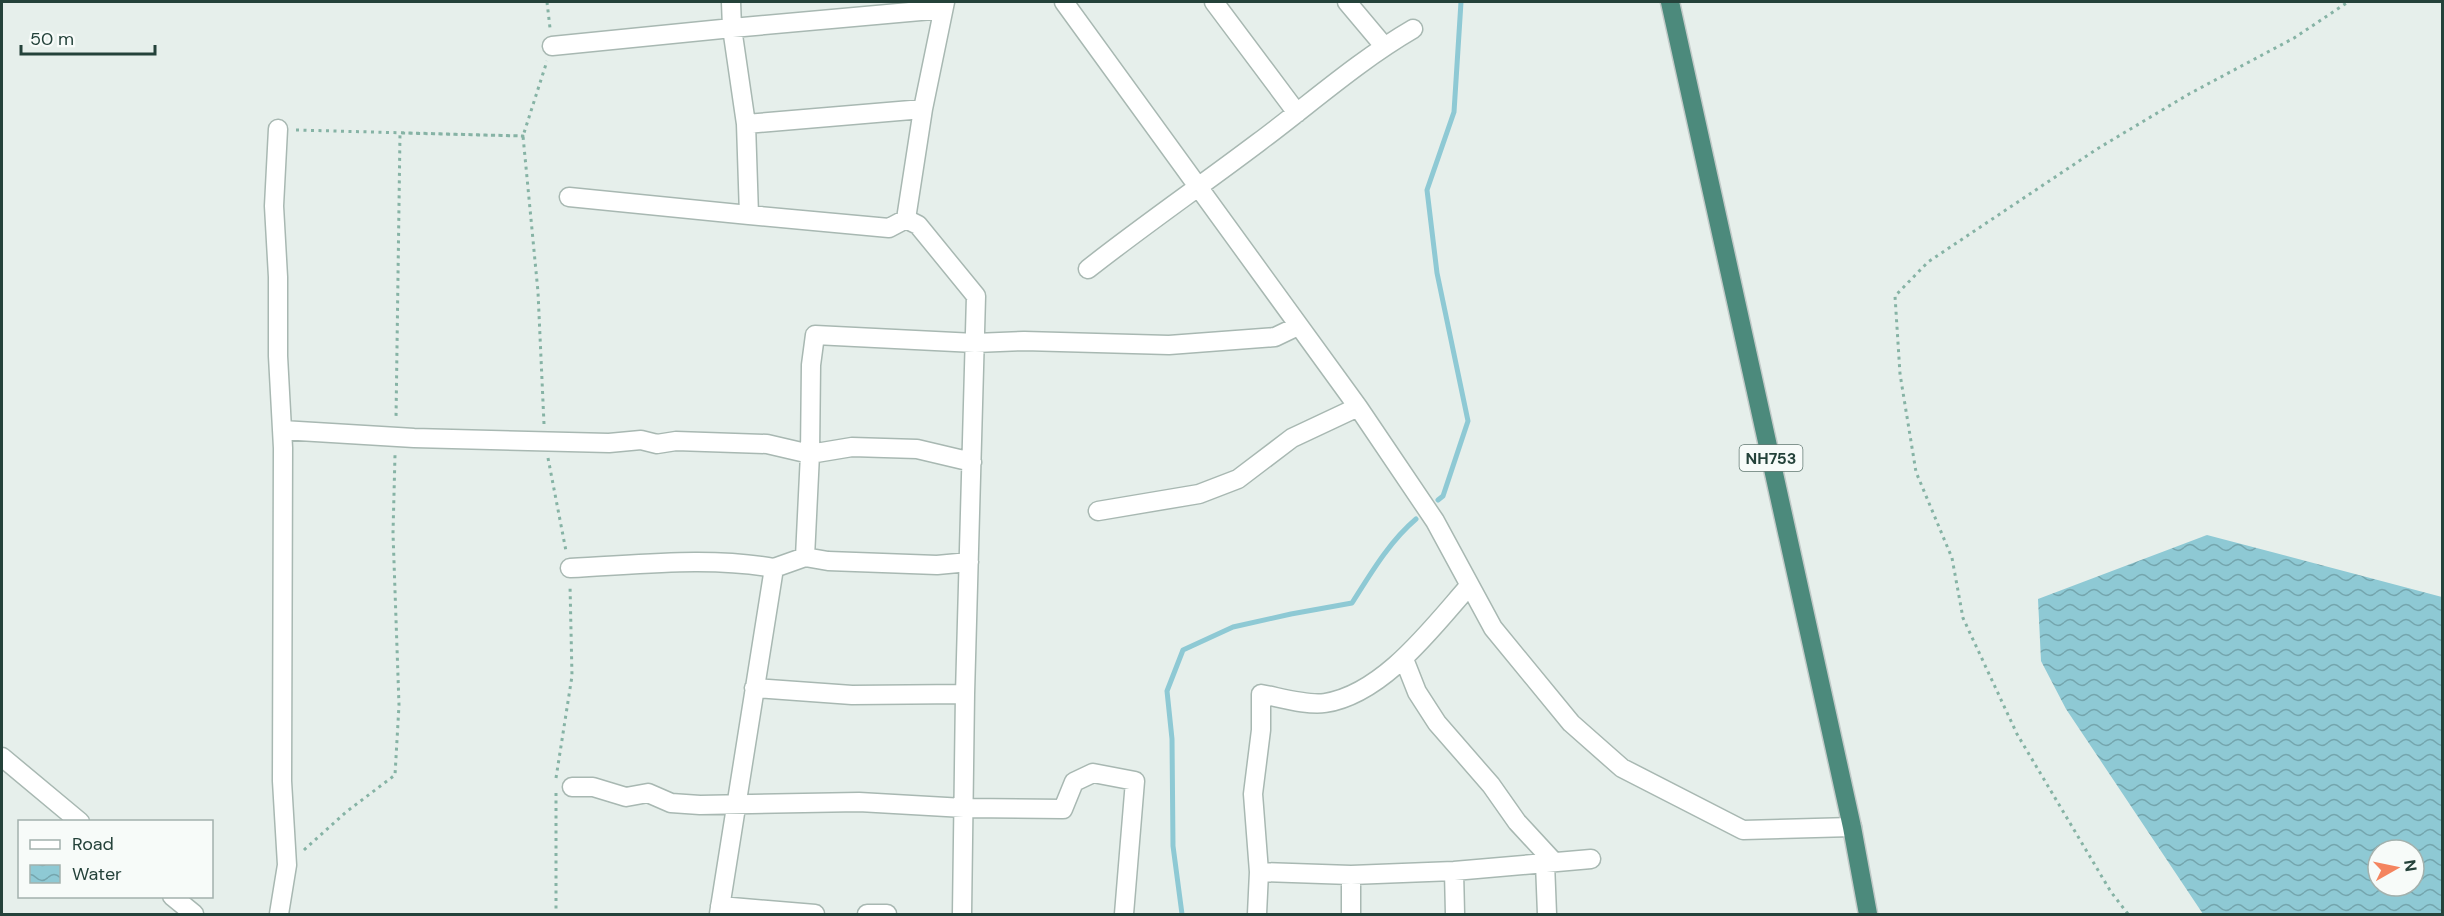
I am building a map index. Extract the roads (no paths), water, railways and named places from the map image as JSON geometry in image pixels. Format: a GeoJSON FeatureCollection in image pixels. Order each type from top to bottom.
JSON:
{"type":"FeatureCollection","features":[{"type":"Feature","properties":{"kind":"highway","name":"NH753"},"geometry":{"type":"LineString","coordinates":[[1670,2],[1852,827],[1868,915]]}},
{"type":"Feature","properties":{"kind":"street"},"geometry":{"type":"LineString","coordinates":[[731,2],[732,28],[746,124],[749,215]]}},
{"type":"Feature","properties":{"kind":"street"},"geometry":{"type":"LineString","coordinates":[[1064,2],[1358,407],[1435,521],[1492,628],[1571,723],[1622,768],[1743,830],[1852,827]]}},
{"type":"Feature","properties":{"kind":"street"},"geometry":{"type":"LineString","coordinates":[[1214,2],[1297,113]]}},
{"type":"Feature","properties":{"kind":"street"},"geometry":{"type":"LineString","coordinates":[[1347,2],[1384,46]]}},
{"type":"Feature","properties":{"kind":"street"},"geometry":{"type":"LineString","coordinates":[[552,46],[944,5],[923,109],[906,219]]}},
{"type":"Feature","properties":{"kind":"street"},"geometry":{"type":"LineString","coordinates":[[1088,269],[1384,46],[1413,29]]}},
{"type":"Feature","properties":{"kind":"street"},"geometry":{"type":"LineString","coordinates":[[746,124],[923,109]]}},
{"type":"Feature","properties":{"kind":"street"},"geometry":{"type":"LineString","coordinates":[[278,129],[274,206],[282,430],[284,564],[282,781],[287,865],[279,915]]}},
{"type":"Feature","properties":{"kind":"street"},"geometry":{"type":"LineString","coordinates":[[569,197],[889,228],[906,219]]}},
{"type":"Feature","properties":{"kind":"street"},"geometry":{"type":"LineString","coordinates":[[906,219],[918,225],[976,296],[965,694],[962,915]]}},
{"type":"Feature","properties":{"kind":"street"},"geometry":{"type":"LineString","coordinates":[[805,557],[810,454],[810,386],[815,335],[975,343],[1024,341],[1169,345],[1275,337],[1298,326]]}},
{"type":"Feature","properties":{"kind":"street"},"geometry":{"type":"LineString","coordinates":[[1098,511],[1199,494],[1238,479],[1292,438],[1358,407]]}},
{"type":"Feature","properties":{"kind":"street"},"geometry":{"type":"LineString","coordinates":[[282,430],[395,437],[609,443],[641,440],[657,444],[676,441],[767,444],[810,454],[852,447],[917,449],[972,462]]}},
{"type":"Feature","properties":{"kind":"street"},"geometry":{"type":"LineString","coordinates":[[570,568],[705,561],[774,568],[805,557],[828,561],[937,565],[969,562]]}},
{"type":"Feature","properties":{"kind":"street"},"geometry":{"type":"LineString","coordinates":[[774,568],[719,910],[815,915]]}},
{"type":"Feature","properties":{"kind":"street"},"geometry":{"type":"LineString","coordinates":[[1257,915],[1259,872],[1253,794],[1261,730],[1261,694],[1322,704],[1349,697],[1404,659],[1469,586]]}},
{"type":"Feature","properties":{"kind":"street"},"geometry":{"type":"LineString","coordinates":[[1404,659],[1417,692],[1437,723],[1491,786],[1550,862],[1547,915]]}},
{"type":"Feature","properties":{"kind":"street"},"geometry":{"type":"LineString","coordinates":[[754,688],[852,695],[965,694]]}},
{"type":"Feature","properties":{"kind":"street"},"geometry":{"type":"LineString","coordinates":[[2,757],[78,820]]}},
{"type":"Feature","properties":{"kind":"street"},"geometry":{"type":"LineString","coordinates":[[572,787],[593,787],[626,797],[648,793],[671,803],[737,806],[801,801],[964,808],[1063,809],[1074,782],[1094,773],[1135,781],[1124,915]]}},
{"type":"Feature","properties":{"kind":"street"},"geometry":{"type":"LineString","coordinates":[[1259,872],[1351,875],[1454,871],[1591,859]]}},
{"type":"Feature","properties":{"kind":"street"},"geometry":{"type":"LineString","coordinates":[[1454,871],[1455,915]]}},
{"type":"Feature","properties":{"kind":"street"},"geometry":{"type":"LineString","coordinates":[[1351,875],[1351,915]]}},
{"type":"Feature","properties":{"kind":"street"},"geometry":{"type":"LineString","coordinates":[[173,898],[194,915]]}},
{"type":"Feature","properties":{"kind":"street"},"geometry":{"type":"LineString","coordinates":[[867,915],[887,915]]}},
{"type":"Feature","properties":{"kind":"water"},"geometry":{"type":"Polygon","coordinates":[[[2207,535],[2442,597],[2442,914],[2203,914],[2066,709],[2041,661],[2038,599],[2207,535]]]}},
{"type":"Feature","properties":{"kind":"waterway"},"geometry":{"type":"LineString","coordinates":[[1438,500],[1443,496],[1468,421],[1437,273],[1427,190],[1454,112],[1461,2]]}},
{"type":"Feature","properties":{"kind":"waterway"},"geometry":{"type":"LineString","coordinates":[[1182,914],[1173,846],[1172,739],[1167,691],[1183,650],[1233,627],[1352,603],[1373,569],[1416,519]]}}]}
